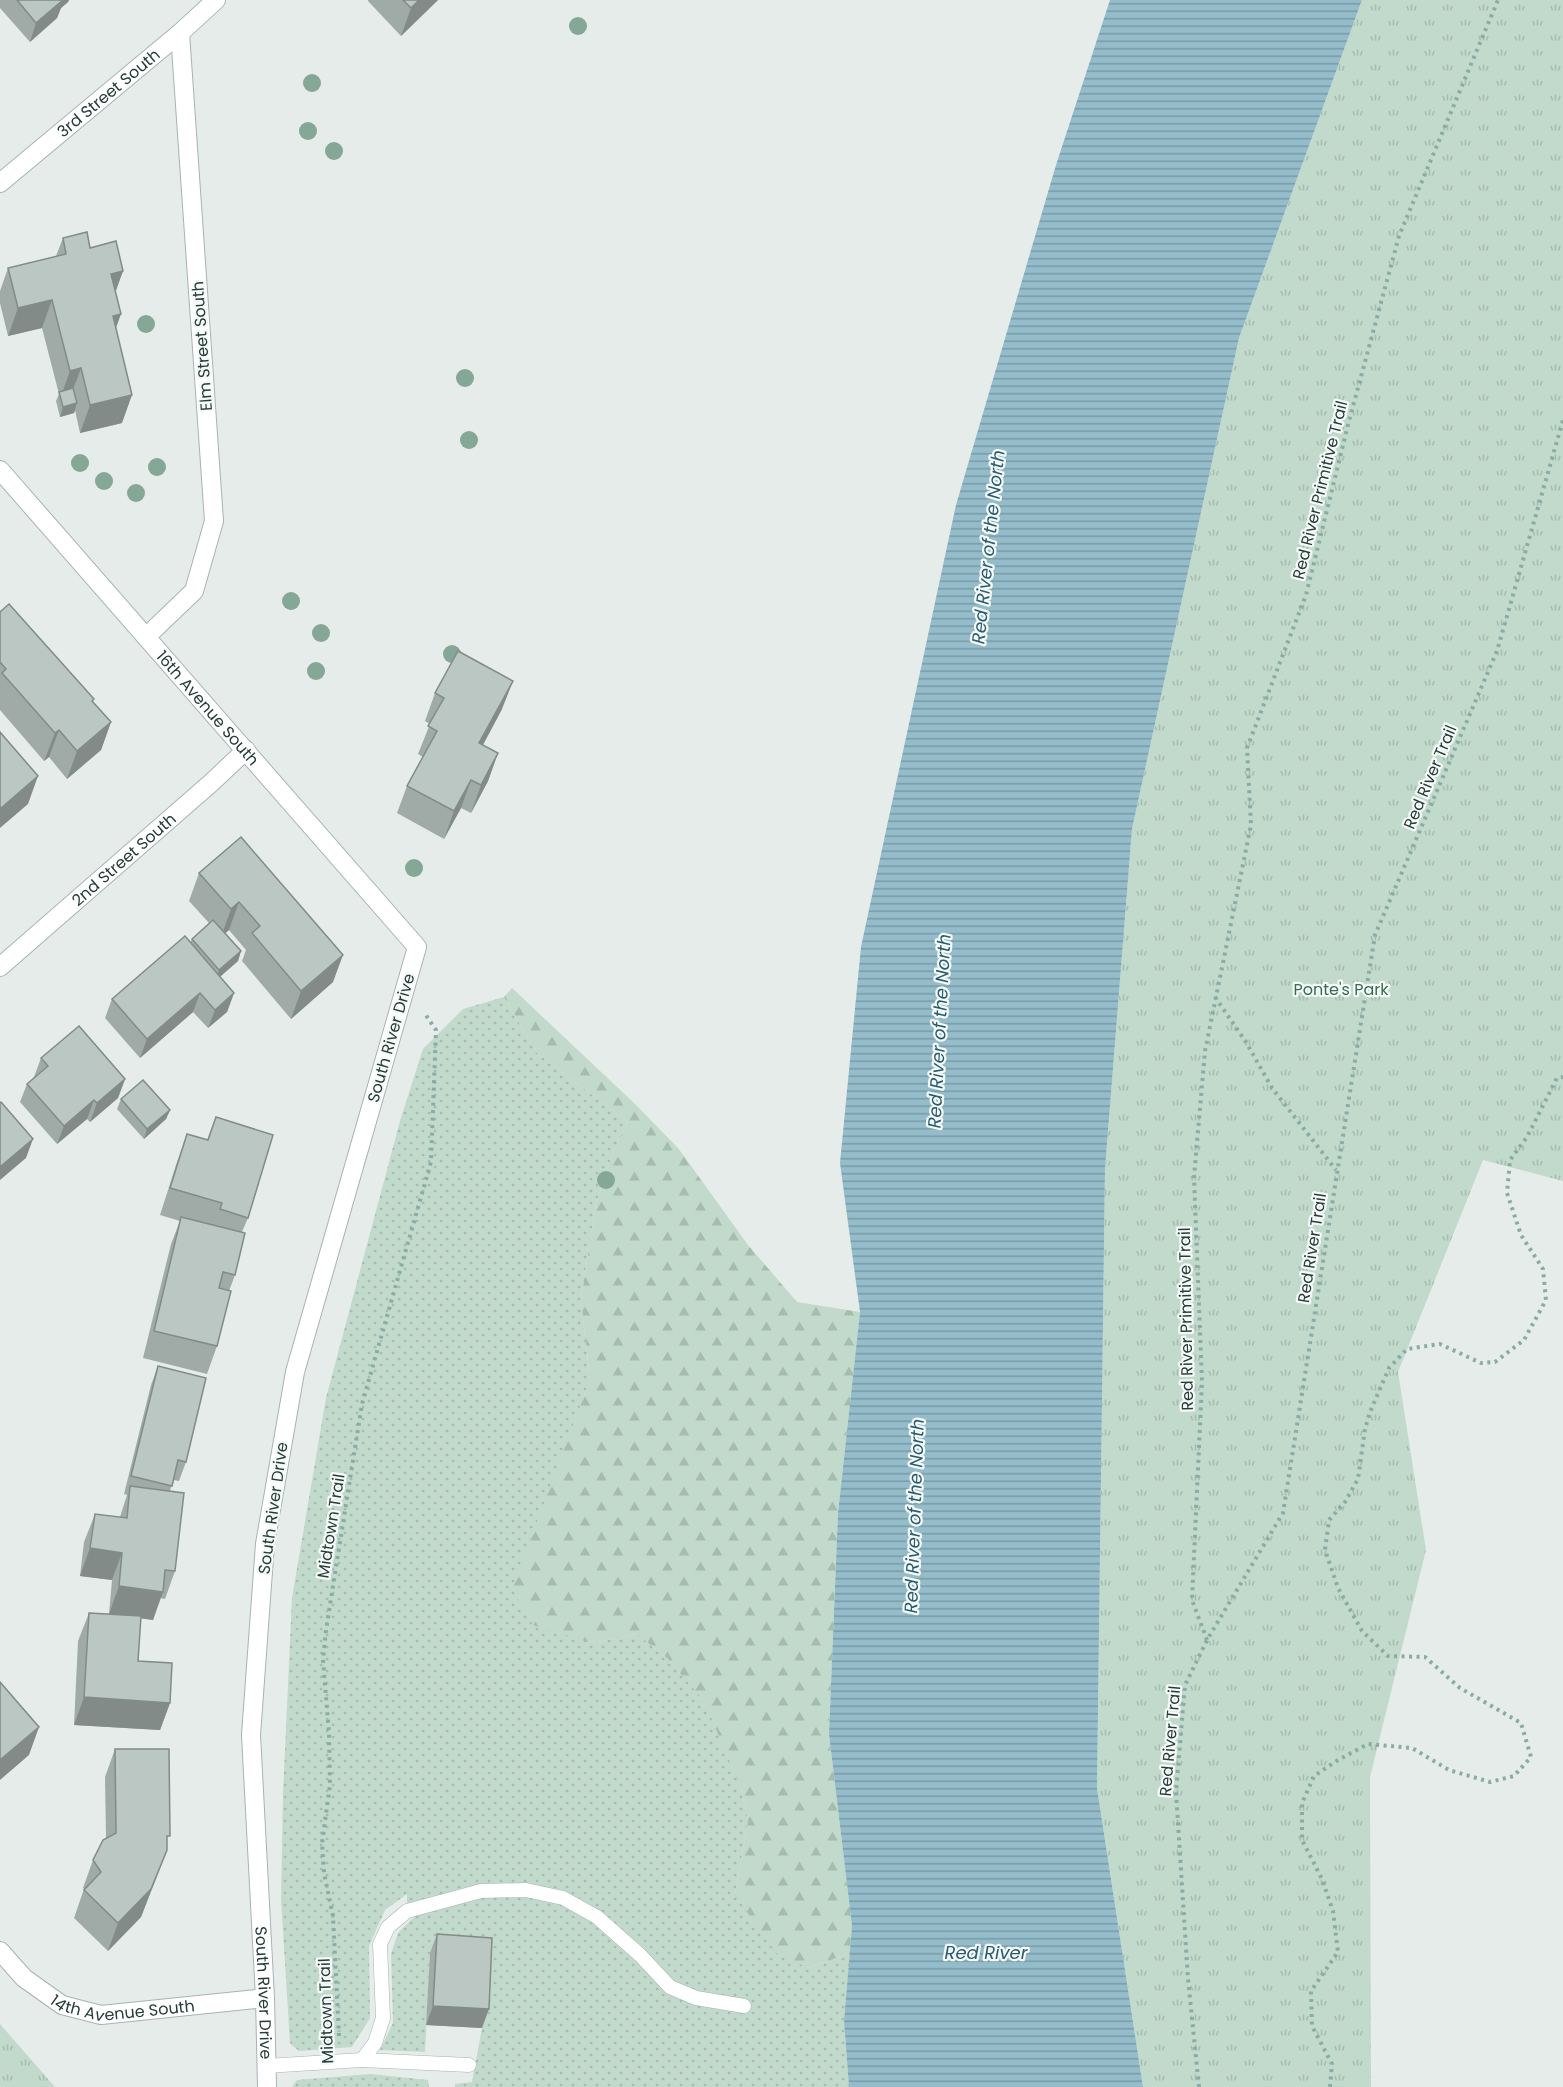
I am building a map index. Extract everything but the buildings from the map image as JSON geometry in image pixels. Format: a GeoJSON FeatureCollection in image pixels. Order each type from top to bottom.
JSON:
{"type":"FeatureCollection","features":[{"type":"Feature","properties":{"kind":"street","name":"3rd Street South"},"geometry":{"type":"LineString","coordinates":[[0,183],[180,33],[216,0]]}},
{"type":"Feature","properties":{"kind":"street","name":"Elm Street South"},"geometry":{"type":"LineString","coordinates":[[146,637],[194,591],[214,522],[180,33]]}},
{"type":"Feature","properties":{"kind":"street","name":"16th Avenue South"},"geometry":{"type":"LineString","coordinates":[[0,470],[417,947]]}},
{"type":"Feature","properties":{"kind":"street","name":"2nd Street South"},"geometry":{"type":"LineString","coordinates":[[0,967],[246,750]]}},
{"type":"Feature","properties":{"kind":"street","name":"South River Drive"},"geometry":{"type":"LineString","coordinates":[[267,2087],[265,1998],[251,1736],[266,1544],[295,1372],[417,947]]}},
{"type":"Feature","properties":{"kind":"street","name":"14th Avenue South"},"geometry":{"type":"LineString","coordinates":[[0,1951],[24,1978],[62,2006],[101,2015],[265,1998]]}},
{"type":"Feature","properties":{"kind":"lane"},"geometry":{"type":"LineString","coordinates":[[362,2060],[375,2043],[383,2018],[380,1944],[388,1927],[407,1911],[481,1891],[526,1890],[563,1898],[597,1917],[640,1955],[670,1987],[696,1998],[744,2006]]}},
{"type":"Feature","properties":{"kind":"lane"},"geometry":{"type":"LineString","coordinates":[[266,2066],[362,2060],[469,2066]]}},
{"type":"Feature","properties":{"kind":"path","name":"Red River Primitive Trail"},"geometry":{"type":"LineString","coordinates":[[1207,1640],[1192,1600],[1202,1382],[1194,1177],[1205,1051],[1251,825],[1247,748],[1306,595],[1348,421],[1399,236],[1498,0]]}},
{"type":"Feature","properties":{"kind":"path","name":"Red River Trail"},"geometry":{"type":"LineString","coordinates":[[1199,2087],[1188,1979],[1176,1792],[1185,1685],[1207,1640],[1283,1513],[1375,935],[1497,651],[1563,420]]}},
{"type":"Feature","properties":{"kind":"path","name":"Midtown Trail"},"geometry":{"type":"LineString","coordinates":[[340,2061],[333,1916],[324,1873],[322,1843],[330,1785],[323,1660],[362,1404],[431,1162],[436,1030],[406,987]]}},
{"type":"Feature","properties":{"kind":"path"},"geometry":{"type":"LineString","coordinates":[[1215,997],[1246,1042],[1272,1088],[1337,1171]]}},
{"type":"Feature","properties":{"kind":"path"},"geometry":{"type":"LineString","coordinates":[[1330,2087],[1332,2064],[1312,2026],[1311,1991],[1338,1952],[1333,1911],[1322,1879],[1302,1840],[1302,1803],[1314,1776],[1368,1744],[1412,1748],[1449,1770],[1490,1782],[1514,1776],[1531,1757],[1521,1723],[1460,1688],[1425,1656],[1388,1656],[1362,1631],[1338,1588],[1325,1550],[1329,1520],[1345,1502],[1358,1479],[1365,1429],[1370,1412],[1389,1368],[1407,1349],[1440,1344],[1481,1363],[1495,1362],[1524,1340],[1546,1300],[1543,1269],[1521,1235],[1507,1193],[1510,1160],[1527,1137],[1557,1078],[1563,1077]]}},
{"type":"Feature","properties":{"kind":"green space","name":"Ponte's Park"},"geometry":{"type":"Polygon","coordinates":[[[1362,0],[1563,0],[1563,1181],[1483,1160],[1398,1372],[1426,1550],[1370,1777],[1371,2087],[1143,2087],[1097,1788],[1105,1169],[1132,829],[1239,338],[1362,0]]]}},
{"type":"Feature","properties":{"kind":"green space"},"geometry":{"type":"Polygon","coordinates":[[[512,988],[634,1103],[678,1148],[748,1245],[797,1302],[860,1312],[838,1513],[829,1734],[852,1926],[850,1953],[808,1968],[776,1953],[735,1895],[748,1820],[741,1788],[704,1701],[668,1659],[637,1634],[592,1643],[533,1625],[512,1588],[590,1380],[581,1299],[596,1203],[613,1152],[628,1122],[537,1053],[504,997],[512,988]]]}},
{"type":"Feature","properties":{"kind":"green space"},"geometry":{"type":"Polygon","coordinates":[[[504,997],[537,1053],[628,1122],[613,1152],[596,1203],[581,1299],[590,1380],[538,1522],[592,1643],[637,1634],[668,1659],[705,1701],[741,1788],[748,1820],[735,1895],[808,1968],[850,1953],[844,2021],[849,2087],[455,2087],[455,2084],[472,2082],[482,2028],[430,1954],[425,2052],[380,2050],[393,2023],[391,1954],[398,1933],[414,1917],[407,1911],[407,1894],[385,1910],[369,1946],[370,2018],[352,2047],[299,2051],[290,2043],[281,1899],[283,1794],[292,1598],[326,1398],[400,1121],[423,1049],[463,1009],[504,997]]]}},
{"type":"Feature","properties":{"kind":"green space"},"geometry":{"type":"Polygon","coordinates":[[[0,2024],[55,2087],[0,2087],[0,2024]]]}},
{"type":"Feature","properties":{"kind":"green space"},"geometry":{"type":"Polygon","coordinates":[[[370,2074],[428,2080],[429,2087],[292,2087],[297,2080],[370,2074]]]}},
{"type":"Feature","properties":{"kind":"water","name":"Red River"},"geometry":{"type":"Polygon","coordinates":[[[1110,0],[1362,0],[1239,338],[1132,829],[1105,1169],[1097,1788],[1143,2087],[849,2087],[844,2021],[852,1926],[829,1734],[838,1513],[860,1312],[840,1163],[861,947],[956,505],[1056,165],[1110,0]]]}},
{"type":"Feature","properties":{"kind":"water label","name":"Red River of the North"},"geometry":{"type":"Point","coordinates":[988,547]}},
{"type":"Feature","properties":{"kind":"water label","name":"Red River of the North"},"geometry":{"type":"Point","coordinates":[939,1031]}},
{"type":"Feature","properties":{"kind":"water label","name":"Red River of the North"},"geometry":{"type":"Point","coordinates":[914,1516]}}]}
